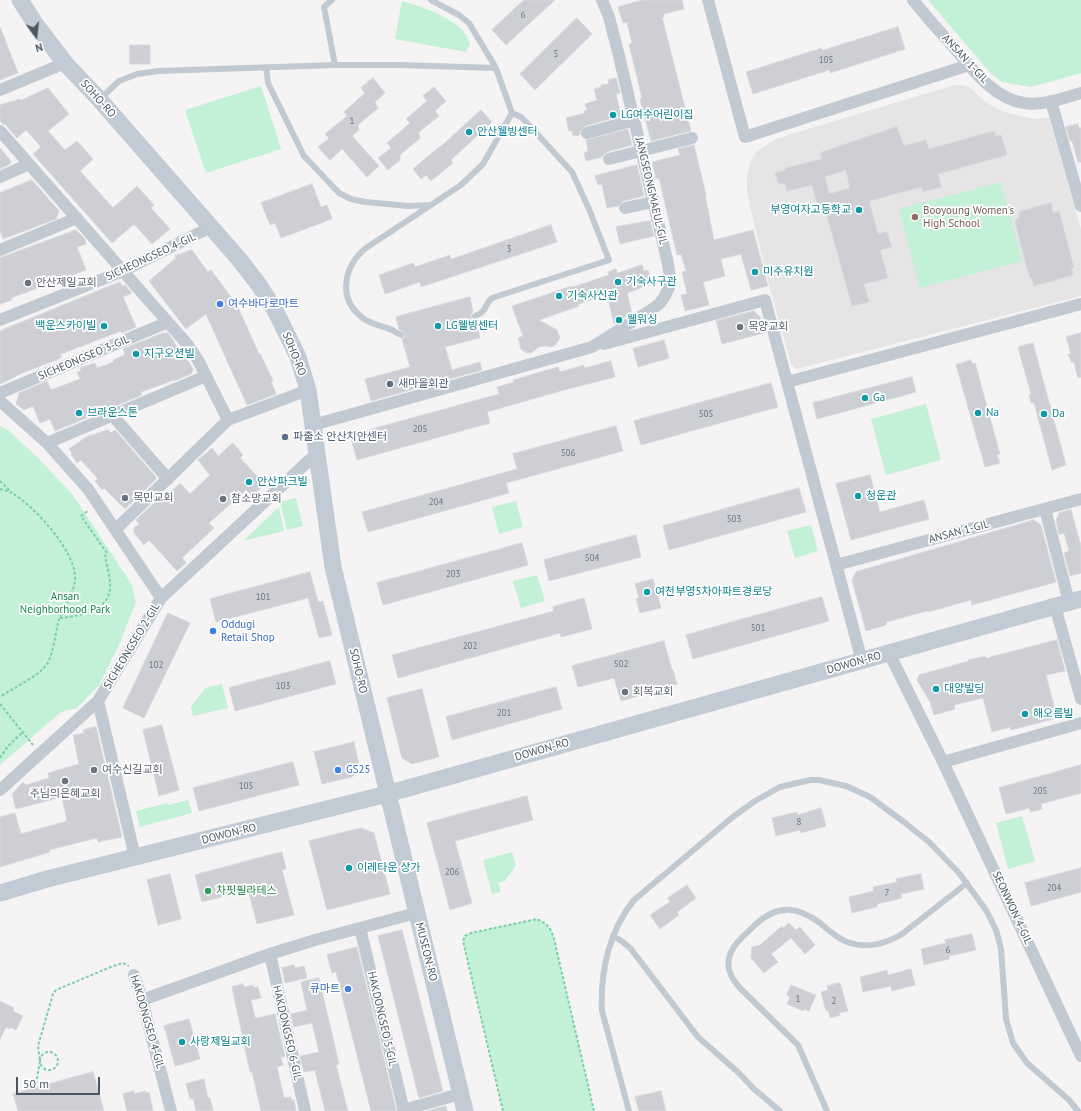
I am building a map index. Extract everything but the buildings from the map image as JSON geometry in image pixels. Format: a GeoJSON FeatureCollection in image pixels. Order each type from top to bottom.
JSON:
{"type":"FeatureCollection","features":[{"type":"Feature","properties":{"kind":"street","name":"SOHO-RO"},"geometry":{"type":"LineString","coordinates":[[20,0],[36,25],[65,63],[99,99],[211,227],[259,285],[275,310],[298,357],[308,390],[334,567],[387,794]]}},
{"type":"Feature","properties":{"kind":"street","name":"JANGSEONGMAEUL-GIL"},"geometry":{"type":"LineString","coordinates":[[592,347],[654,308],[665,296],[669,287],[669,271],[642,151],[609,17],[602,0]]}},
{"type":"Feature","properties":{"kind":"street"},"geometry":{"type":"LineString","coordinates":[[708,0],[745,137],[969,65]]}},
{"type":"Feature","properties":{"kind":"street","name":"ANSAN 1-GIL"},"geometry":{"type":"LineString","coordinates":[[913,0],[969,65],[989,84],[1010,100],[1032,104],[1051,101],[1081,93]]}},
{"type":"Feature","properties":{"kind":"street"},"geometry":{"type":"LineString","coordinates":[[0,90],[65,63]]}},
{"type":"Feature","properties":{"kind":"street"},"geometry":{"type":"LineString","coordinates":[[1051,101],[1076,171],[1081,206]]}},
{"type":"Feature","properties":{"kind":"street"},"geometry":{"type":"LineString","coordinates":[[587,133],[634,120]]}},
{"type":"Feature","properties":{"kind":"street"},"geometry":{"type":"LineString","coordinates":[[0,131],[187,344],[198,360],[228,420]]}},
{"type":"Feature","properties":{"kind":"street"},"geometry":{"type":"LineString","coordinates":[[609,159],[692,138]]}},
{"type":"Feature","properties":{"kind":"street"},"geometry":{"type":"LineString","coordinates":[[0,177],[29,164]]}},
{"type":"Feature","properties":{"kind":"street"},"geometry":{"type":"LineString","coordinates":[[625,208],[653,202]]}},
{"type":"Feature","properties":{"kind":"street"},"geometry":{"type":"LineString","coordinates":[[0,250],[77,218]]}},
{"type":"Feature","properties":{"kind":"street","name":"SICHEONGSEO 4-GIL"},"geometry":{"type":"LineString","coordinates":[[0,320],[123,271],[211,227]]}},
{"type":"Feature","properties":{"kind":"street","name":"JANGSEONGMAEUL-GIL"},"geometry":{"type":"LineString","coordinates":[[313,426],[765,300],[787,382]]}},
{"type":"Feature","properties":{"kind":"street"},"geometry":{"type":"LineString","coordinates":[[862,660],[787,382],[1081,304]]}},
{"type":"Feature","properties":{"kind":"street","name":"SICHEONGSEO 3-GIL"},"geometry":{"type":"LineString","coordinates":[[0,393],[168,322]]}},
{"type":"Feature","properties":{"kind":"street"},"geometry":{"type":"LineString","coordinates":[[48,443],[206,376]]}},
{"type":"Feature","properties":{"kind":"street"},"geometry":{"type":"LineString","coordinates":[[116,529],[228,420],[308,390]]}},
{"type":"Feature","properties":{"kind":"street"},"geometry":{"type":"LineString","coordinates":[[0,401],[48,443],[88,489],[161,598]]}},
{"type":"Feature","properties":{"kind":"street"},"geometry":{"type":"LineString","coordinates":[[113,416],[168,479]]}},
{"type":"Feature","properties":{"kind":"street","name":"SICHEONGSEO 2-GIL"},"geometry":{"type":"LineString","coordinates":[[0,790],[98,701],[161,598],[317,453]]}},
{"type":"Feature","properties":{"kind":"street","name":"ANSAN 1-GIL"},"geometry":{"type":"LineString","coordinates":[[836,565],[1081,499]]}},
{"type":"Feature","properties":{"kind":"street"},"geometry":{"type":"LineString","coordinates":[[1045,508],[1068,603],[1081,699]]}},
{"type":"Feature","properties":{"kind":"street","name":"DOWON-RO"},"geometry":{"type":"LineString","coordinates":[[0,893],[47,879],[387,794],[1068,603]]}},
{"type":"Feature","properties":{"kind":"street","name":"SEONWON 4-GIL"},"geometry":{"type":"LineString","coordinates":[[889,653],[1081,1056]]}},
{"type":"Feature","properties":{"kind":"street"},"geometry":{"type":"LineString","coordinates":[[98,701],[135,857]]}},
{"type":"Feature","properties":{"kind":"street"},"geometry":{"type":"LineString","coordinates":[[942,762],[1081,723]]}},
{"type":"Feature","properties":{"kind":"street","name":"MUSEON-RO"},"geometry":{"type":"LineString","coordinates":[[387,794],[465,1111]]}},
{"type":"Feature","properties":{"kind":"street"},"geometry":{"type":"LineString","coordinates":[[142,1000],[270,954],[416,913]]}},
{"type":"Feature","properties":{"kind":"street","name":"HAKDONGSEO 5-GIL"},"geometry":{"type":"LineString","coordinates":[[360,928],[403,1110]]}},
{"type":"Feature","properties":{"kind":"street","name":"HAKDONGSEO 6-GIL"},"geometry":{"type":"LineString","coordinates":[[270,954],[305,1111]]}},
{"type":"Feature","properties":{"kind":"street","name":"HAKDONGSEO 4-GIL"},"geometry":{"type":"LineString","coordinates":[[134,975],[171,1111]]}},
{"type":"Feature","properties":{"kind":"street"},"geometry":{"type":"LineString","coordinates":[[403,1110],[460,1094]]}},
{"type":"Feature","properties":{"kind":"lane"},"geometry":{"type":"LineString","coordinates":[[332,0],[323,3],[335,65]]}},
{"type":"Feature","properties":{"kind":"lane"},"geometry":{"type":"LineString","coordinates":[[431,0],[459,15],[469,23],[496,68],[512,113],[521,117],[572,172],[589,209],[609,260],[492,298],[484,310],[474,316]]}},
{"type":"Feature","properties":{"kind":"lane"},"geometry":{"type":"LineString","coordinates":[[99,99],[119,81],[137,74],[158,71],[335,65],[400,65],[496,68]]}},
{"type":"Feature","properties":{"kind":"lane"},"geometry":{"type":"LineString","coordinates":[[266,67],[268,83],[304,156],[339,193],[351,199],[365,202],[400,205],[431,205]]}},
{"type":"Feature","properties":{"kind":"lane"},"geometry":{"type":"LineString","coordinates":[[401,335],[387,328],[368,322],[358,314],[352,306],[348,297],[347,275],[353,263],[361,253],[461,185],[483,164],[512,113]]}},
{"type":"Feature","properties":{"kind":"lane"},"geometry":{"type":"LineString","coordinates":[[629,1111],[602,1011],[601,994],[603,977],[613,936],[624,912],[634,900],[734,816],[755,801],[780,787],[810,780],[819,780],[857,790],[876,802],[904,822],[928,842],[967,883],[986,910],[999,941],[1001,949],[1006,1019],[1013,1043],[1027,1062],[1060,1092],[1078,1111]]}},
{"type":"Feature","properties":{"kind":"lane"},"geometry":{"type":"LineString","coordinates":[[827,1111],[798,1045],[740,988],[733,978],[728,968],[728,961],[733,948],[737,942],[762,919],[776,910],[785,908],[796,910],[814,919],[846,942],[856,945],[883,944],[902,934],[967,883]]}},
{"type":"Feature","properties":{"kind":"lane"},"geometry":{"type":"LineString","coordinates":[[613,936],[631,949],[704,1043],[780,1111]]}},
{"type":"Feature","properties":{"kind":"path"},"geometry":{"type":"LineString","coordinates":[[0,480],[48,526],[70,556],[75,575],[75,582],[60,618],[48,663],[39,672],[0,697]]}},
{"type":"Feature","properties":{"kind":"path"},"geometry":{"type":"LineString","coordinates":[[0,489],[12,493]]}},
{"type":"Feature","properties":{"kind":"path"},"geometry":{"type":"LineString","coordinates":[[60,618],[79,616],[90,612],[105,602],[109,593],[110,585],[105,556],[107,553],[81,516],[84,513]]}},
{"type":"Feature","properties":{"kind":"path"},"geometry":{"type":"LineString","coordinates":[[0,704],[32,743]]}},
{"type":"Feature","properties":{"kind":"path"},"geometry":{"type":"LineString","coordinates":[[0,758],[8,746],[23,732]]}},
{"type":"Feature","properties":{"kind":"path"},"geometry":{"type":"LineString","coordinates":[[503,1111],[462,941],[471,933],[537,919],[551,928],[594,1111]]}},
{"type":"Feature","properties":{"kind":"path","name":"HAKDONGSEO 4-GIL"},"geometry":{"type":"LineString","coordinates":[[36,1084],[40,1062],[38,1046],[51,997],[56,990],[123,963],[129,966],[134,975]]}},
{"type":"Feature","properties":{"kind":"path"},"geometry":{"type":"LineString","coordinates":[[50,1052],[56,1054],[59,1060],[58,1066],[50,1071],[44,1069],[40,1062],[42,1056],[50,1052]]}},
{"type":"Feature","properties":{"kind":"shaded area","name":"Booyoung Women's High School"},"geometry":{"type":"Polygon","coordinates":[[[955,85],[964,85],[971,88],[983,100],[997,109],[1011,114],[1036,119],[1049,118],[1081,229],[1081,296],[796,369],[791,364],[770,289],[750,207],[747,188],[747,175],[750,163],[755,153],[774,140],[788,135],[955,85]]]}},
{"type":"Feature","properties":{"kind":"green space"},"geometry":{"type":"Polygon","coordinates":[[[928,0],[1081,0],[1081,73],[1031,87],[1002,82],[991,74],[928,0]]]}},
{"type":"Feature","properties":{"kind":"green space"},"geometry":{"type":"Polygon","coordinates":[[[402,1],[425,8],[454,23],[463,31],[470,44],[466,52],[395,39],[402,1]]]}},
{"type":"Feature","properties":{"kind":"green space"},"geometry":{"type":"Polygon","coordinates":[[[261,86],[281,149],[206,173],[185,110],[261,86]]]}},
{"type":"Feature","properties":{"kind":"green space"},"geometry":{"type":"Polygon","coordinates":[[[1001,182],[1022,261],[920,288],[899,209],[1001,182]]]}},
{"type":"Feature","properties":{"kind":"green space"},"geometry":{"type":"Polygon","coordinates":[[[926,404],[941,460],[886,475],[871,419],[926,404]]]}},
{"type":"Feature","properties":{"kind":"green space","name":"Ansan Neighborhood Park"},"geometry":{"type":"Polygon","coordinates":[[[0,426],[8,430],[38,458],[73,495],[132,585],[136,602],[120,643],[99,685],[77,708],[61,712],[0,765],[0,426]]]}},
{"type":"Feature","properties":{"kind":"green space"},"geometry":{"type":"Polygon","coordinates":[[[296,498],[303,526],[287,530],[280,502],[296,498]]]}},
{"type":"Feature","properties":{"kind":"green space"},"geometry":{"type":"Polygon","coordinates":[[[516,501],[523,527],[499,534],[492,507],[516,501]]]}},
{"type":"Feature","properties":{"kind":"green space"},"geometry":{"type":"Polygon","coordinates":[[[279,507],[284,531],[243,541],[279,507]]]}},
{"type":"Feature","properties":{"kind":"green space"},"geometry":{"type":"Polygon","coordinates":[[[811,525],[818,551],[795,558],[787,531],[811,525]]]}},
{"type":"Feature","properties":{"kind":"green space"},"geometry":{"type":"Polygon","coordinates":[[[537,575],[545,601],[521,608],[513,581],[537,575]]]}},
{"type":"Feature","properties":{"kind":"green space"},"geometry":{"type":"Polygon","coordinates":[[[222,684],[228,708],[193,716],[191,707],[205,688],[222,684]]]}},
{"type":"Feature","properties":{"kind":"green space"},"geometry":{"type":"Polygon","coordinates":[[[188,800],[192,813],[140,827],[136,811],[167,803],[168,805],[188,800]]]}},
{"type":"Feature","properties":{"kind":"green space"},"geometry":{"type":"Polygon","coordinates":[[[1022,816],[1035,861],[1008,869],[996,823],[1022,816]]]}},
{"type":"Feature","properties":{"kind":"green space"},"geometry":{"type":"Polygon","coordinates":[[[512,852],[516,865],[505,881],[498,883],[501,892],[492,894],[483,860],[512,852]]]}},
{"type":"Feature","properties":{"kind":"green space"},"geometry":{"type":"Polygon","coordinates":[[[537,919],[548,927],[554,939],[594,1111],[503,1111],[463,941],[465,936],[471,933],[537,919]]]}},
{"type":"Feature","properties":{"kind":"place","name":"LG여수어린이집"},"geometry":{"type":"Point","coordinates":[613,115]}},
{"type":"Feature","properties":{"kind":"place","name":"안산웰빙센터"},"geometry":{"type":"Point","coordinates":[469,132]}},
{"type":"Feature","properties":{"kind":"place","name":"부영여자고등학교"},"geometry":{"type":"Point","coordinates":[859,210]}},
{"type":"Feature","properties":{"kind":"place","name":"Booyoung Women's High School"},"geometry":{"type":"Point","coordinates":[915,217]}},
{"type":"Feature","properties":{"kind":"place","name":"미주유치원"},"geometry":{"type":"Point","coordinates":[755,272]}},
{"type":"Feature","properties":{"kind":"place","name":"기숙사구관"},"geometry":{"type":"Point","coordinates":[618,282]}},
{"type":"Feature","properties":{"kind":"place","name":"안산제일교회"},"geometry":{"type":"Point","coordinates":[28,283]}},
{"type":"Feature","properties":{"kind":"place","name":"기숙사신관"},"geometry":{"type":"Point","coordinates":[559,296]}},
{"type":"Feature","properties":{"kind":"place","name":"여수바다로마트"},"geometry":{"type":"Point","coordinates":[220,304]}},
{"type":"Feature","properties":{"kind":"place","name":"웰워싱"},"geometry":{"type":"Point","coordinates":[619,320]}},
{"type":"Feature","properties":{"kind":"place","name":"백운스카이빌"},"geometry":{"type":"Point","coordinates":[104,326]}},
{"type":"Feature","properties":{"kind":"place","name":"LG웰빙센터"},"geometry":{"type":"Point","coordinates":[438,326]}},
{"type":"Feature","properties":{"kind":"place","name":"목양교회"},"geometry":{"type":"Point","coordinates":[740,327]}},
{"type":"Feature","properties":{"kind":"place","name":"지구오션빌"},"geometry":{"type":"Point","coordinates":[136,354]}},
{"type":"Feature","properties":{"kind":"place","name":"새마을회관"},"geometry":{"type":"Point","coordinates":[390,384]}},
{"type":"Feature","properties":{"kind":"place","name":"Ga"},"geometry":{"type":"Point","coordinates":[865,398]}},
{"type":"Feature","properties":{"kind":"place","name":"브라운스톤"},"geometry":{"type":"Point","coordinates":[79,413]}},
{"type":"Feature","properties":{"kind":"place","name":"Na"},"geometry":{"type":"Point","coordinates":[978,413]}},
{"type":"Feature","properties":{"kind":"place","name":"Da"},"geometry":{"type":"Point","coordinates":[1044,414]}},
{"type":"Feature","properties":{"kind":"place","name":"파출소 안산치안센터"},"geometry":{"type":"Point","coordinates":[285,437]}},
{"type":"Feature","properties":{"kind":"place","name":"안산파크빌"},"geometry":{"type":"Point","coordinates":[249,482]}},
{"type":"Feature","properties":{"kind":"place","name":"청운관"},"geometry":{"type":"Point","coordinates":[858,496]}},
{"type":"Feature","properties":{"kind":"place","name":"목민교회"},"geometry":{"type":"Point","coordinates":[125,498]}},
{"type":"Feature","properties":{"kind":"place","name":"참소망교회"},"geometry":{"type":"Point","coordinates":[223,499]}},
{"type":"Feature","properties":{"kind":"place","name":"여천부영5차아파트경로당"},"geometry":{"type":"Point","coordinates":[647,592]}},
{"type":"Feature","properties":{"kind":"place","name":"Oddugi Retail Shop"},"geometry":{"type":"Point","coordinates":[213,631]}},
{"type":"Feature","properties":{"kind":"place","name":"대양빌딩"},"geometry":{"type":"Point","coordinates":[936,689]}},
{"type":"Feature","properties":{"kind":"place","name":"회복교회"},"geometry":{"type":"Point","coordinates":[625,692]}},
{"type":"Feature","properties":{"kind":"place","name":"해오름빌"},"geometry":{"type":"Point","coordinates":[1025,714]}},
{"type":"Feature","properties":{"kind":"place","name":"여수신길교회"},"geometry":{"type":"Point","coordinates":[94,770]}},
{"type":"Feature","properties":{"kind":"place","name":"GS25"},"geometry":{"type":"Point","coordinates":[338,770]}},
{"type":"Feature","properties":{"kind":"place","name":"주님의은혜교회"},"geometry":{"type":"Point","coordinates":[65,781]}},
{"type":"Feature","properties":{"kind":"place","name":"이레타운 상가"},"geometry":{"type":"Point","coordinates":[349,868]}},
{"type":"Feature","properties":{"kind":"place","name":"차핏필라테스"},"geometry":{"type":"Point","coordinates":[208,891]}},
{"type":"Feature","properties":{"kind":"place","name":"큐마트"},"geometry":{"type":"Point","coordinates":[348,989]}},
{"type":"Feature","properties":{"kind":"place","name":"사랑제일교회"},"geometry":{"type":"Point","coordinates":[182,1042]}}]}
